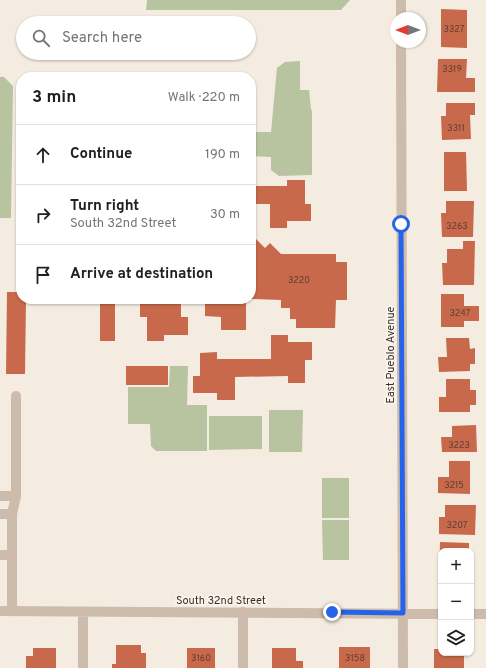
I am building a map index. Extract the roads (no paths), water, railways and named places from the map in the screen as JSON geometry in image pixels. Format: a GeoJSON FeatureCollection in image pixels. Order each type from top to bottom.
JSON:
{"type":"FeatureCollection","features":[{"type":"Feature","properties":{"kind":"street"},"geometry":{"type":"LineString","coordinates":[[401,0],[401,12]]}},
{"type":"Feature","properties":{"kind":"street","name":"East Pueblo Avenue"},"geometry":{"type":"LineString","coordinates":[[401,48],[403,668]]}},
{"type":"Feature","properties":{"kind":"street"},"geometry":{"type":"LineString","coordinates":[[12,611],[12,514],[16,496],[16,396]]}},
{"type":"Feature","properties":{"kind":"street"},"geometry":{"type":"LineString","coordinates":[[0,496],[16,496]]}},
{"type":"Feature","properties":{"kind":"street"},"geometry":{"type":"LineString","coordinates":[[0,514],[12,514]]}},
{"type":"Feature","properties":{"kind":"street"},"geometry":{"type":"LineString","coordinates":[[0,555],[12,555]]}},
{"type":"Feature","properties":{"kind":"street","name":"South 32nd Street"},"geometry":{"type":"LineString","coordinates":[[0,611],[438,614]]}},
{"type":"Feature","properties":{"kind":"street"},"geometry":{"type":"LineString","coordinates":[[83,612],[83,668]]}},
{"type":"Feature","properties":{"kind":"street"},"geometry":{"type":"LineString","coordinates":[[243,612],[243,668]]}},
{"type":"Feature","properties":{"kind":"street"},"geometry":{"type":"LineString","coordinates":[[474,614],[486,614]]}}]}
